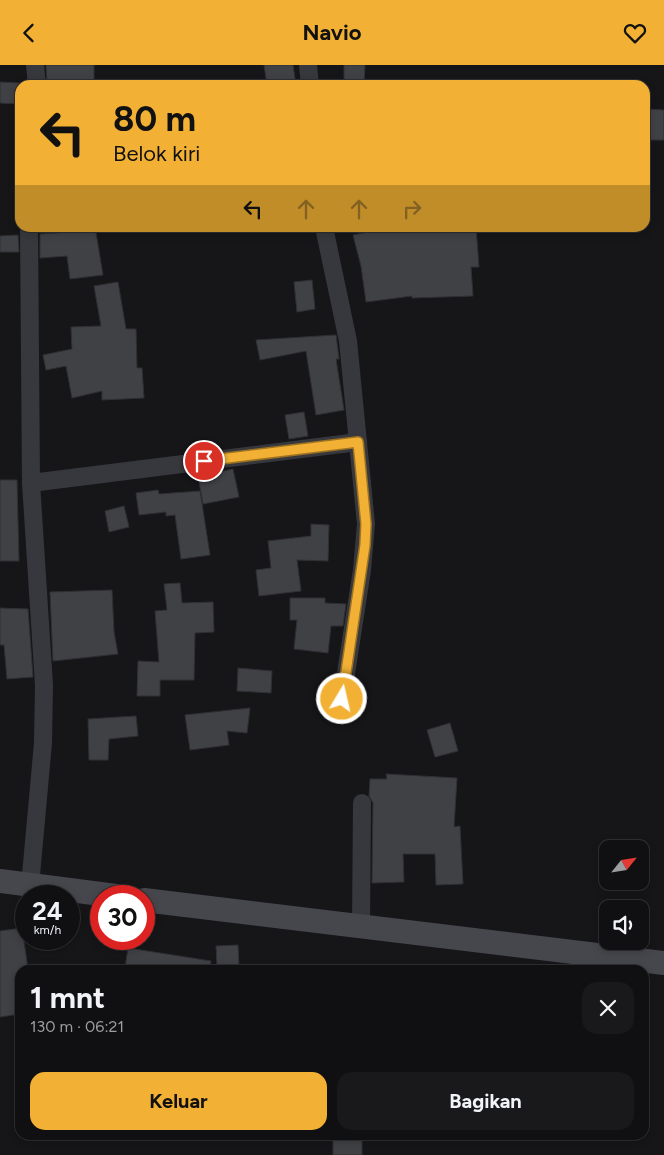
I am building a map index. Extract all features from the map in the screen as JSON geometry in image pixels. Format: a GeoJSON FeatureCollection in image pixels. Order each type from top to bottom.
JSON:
{"type":"FeatureCollection","features":[{"type":"Feature","properties":{"kind":"street"},"geometry":{"type":"LineString","coordinates":[[35,65],[36,80]]}},
{"type":"Feature","properties":{"kind":"street"},"geometry":{"type":"LineString","coordinates":[[308,65],[310,80]]}},
{"type":"Feature","properties":{"kind":"street"},"geometry":{"type":"LineString","coordinates":[[29,232],[31,483],[42,651],[44,714],[30,885]]}},
{"type":"Feature","properties":{"kind":"street"},"geometry":{"type":"LineString","coordinates":[[325,232],[348,341],[366,524],[365,545],[342,699]]}},
{"type":"Feature","properties":{"kind":"street"},"geometry":{"type":"LineString","coordinates":[[31,483],[358,442]]}},
{"type":"Feature","properties":{"kind":"street"},"geometry":{"type":"LineString","coordinates":[[361,925],[362,803]]}},
{"type":"Feature","properties":{"kind":"street"},"geometry":{"type":"LineString","coordinates":[[0,881],[24,885]]}},
{"type":"Feature","properties":{"kind":"street"},"geometry":{"type":"LineString","coordinates":[[155,900],[664,963]]}},
{"type":"Feature","properties":{"kind":"building"},"geometry":{"type":"Polygon","coordinates":[[[46,65],[94,65],[94,80],[47,80],[46,65]]]}},
{"type":"Feature","properties":{"kind":"building"},"geometry":{"type":"Polygon","coordinates":[[[264,65],[293,65],[295,80],[266,80],[264,65]]]}},
{"type":"Feature","properties":{"kind":"building"},"geometry":{"type":"Polygon","coordinates":[[[344,65],[365,65],[364,80],[344,80],[344,65]]]}},
{"type":"Feature","properties":{"kind":"building"},"geometry":{"type":"Polygon","coordinates":[[[0,82],[15,83],[15,104],[0,103],[0,82]]]}},
{"type":"Feature","properties":{"kind":"building"},"geometry":{"type":"Polygon","coordinates":[[[650,109],[664,110],[664,140],[650,140],[650,109]]]}},
{"type":"Feature","properties":{"kind":"building"},"geometry":{"type":"Polygon","coordinates":[[[96,232],[103,275],[70,279],[67,256],[40,258],[40,234],[96,232]]]}},
{"type":"Feature","properties":{"kind":"building"},"geometry":{"type":"Polygon","coordinates":[[[368,232],[476,232],[479,267],[471,267],[473,296],[412,298],[412,296],[366,302],[361,266],[353,235],[368,232]]]}},
{"type":"Feature","properties":{"kind":"building"},"geometry":{"type":"Polygon","coordinates":[[[18,235],[19,252],[0,252],[0,236],[18,235]]]}},
{"type":"Feature","properties":{"kind":"building"},"geometry":{"type":"Polygon","coordinates":[[[312,280],[315,309],[297,312],[294,282],[312,280]]]}},
{"type":"Feature","properties":{"kind":"building"},"geometry":{"type":"Polygon","coordinates":[[[118,282],[126,329],[136,329],[137,368],[142,368],[144,398],[102,400],[102,391],[72,398],[66,366],[46,370],[43,355],[72,349],[71,327],[101,326],[94,286],[118,282]]]}},
{"type":"Feature","properties":{"kind":"building"},"geometry":{"type":"Polygon","coordinates":[[[336,335],[339,359],[336,359],[344,410],[316,415],[306,351],[260,360],[256,340],[336,335]]]}},
{"type":"Feature","properties":{"kind":"building"},"geometry":{"type":"Polygon","coordinates":[[[304,412],[308,436],[289,439],[285,415],[304,412]]]}},
{"type":"Feature","properties":{"kind":"building"},"geometry":{"type":"Polygon","coordinates":[[[233,469],[239,497],[203,504],[198,476],[233,469]]]}},
{"type":"Feature","properties":{"kind":"building"},"geometry":{"type":"Polygon","coordinates":[[[0,480],[17,480],[19,561],[0,561],[0,480]]]}},
{"type":"Feature","properties":{"kind":"building"},"geometry":{"type":"Polygon","coordinates":[[[158,490],[159,494],[200,491],[210,555],[181,559],[175,515],[166,516],[166,512],[139,515],[136,493],[158,490]]]}},
{"type":"Feature","properties":{"kind":"building"},"geometry":{"type":"Polygon","coordinates":[[[124,506],[129,527],[109,532],[105,511],[124,506]]]}},
{"type":"Feature","properties":{"kind":"building"},"geometry":{"type":"Polygon","coordinates":[[[311,524],[329,525],[328,561],[297,560],[301,591],[259,596],[256,570],[271,568],[268,541],[311,536],[311,524]]]}},
{"type":"Feature","properties":{"kind":"building"},"geometry":{"type":"Polygon","coordinates":[[[180,583],[182,603],[213,602],[214,632],[195,633],[194,680],[160,680],[160,696],[137,696],[138,661],[159,662],[155,611],[167,610],[164,584],[180,583]]]}},
{"type":"Feature","properties":{"kind":"building"},"geometry":{"type":"Polygon","coordinates":[[[112,590],[114,632],[118,654],[53,661],[50,592],[112,590]]]}},
{"type":"Feature","properties":{"kind":"building"},"geometry":{"type":"Polygon","coordinates":[[[290,598],[325,598],[325,603],[346,604],[343,626],[331,626],[328,653],[294,649],[297,620],[290,620],[290,598]]]}},
{"type":"Feature","properties":{"kind":"building"},"geometry":{"type":"Polygon","coordinates":[[[0,608],[28,609],[33,677],[7,679],[4,645],[0,645],[0,608]]]}},
{"type":"Feature","properties":{"kind":"building"},"geometry":{"type":"Polygon","coordinates":[[[238,668],[272,671],[271,693],[237,691],[238,668]]]}},
{"type":"Feature","properties":{"kind":"building"},"geometry":{"type":"Polygon","coordinates":[[[250,708],[247,733],[227,731],[229,745],[190,750],[185,715],[250,708]]]}},
{"type":"Feature","properties":{"kind":"building"},"geometry":{"type":"Polygon","coordinates":[[[136,716],[138,736],[109,739],[108,760],[89,760],[88,719],[136,716]]]}},
{"type":"Feature","properties":{"kind":"building"},"geometry":{"type":"Polygon","coordinates":[[[450,723],[458,751],[435,757],[427,730],[450,723]]]}},
{"type":"Feature","properties":{"kind":"building"},"geometry":{"type":"Polygon","coordinates":[[[386,774],[457,778],[454,827],[460,826],[463,884],[436,885],[435,854],[403,854],[404,882],[372,883],[373,803],[369,796],[370,779],[387,779],[386,774]]]}},
{"type":"Feature","properties":{"kind":"building"},"geometry":{"type":"Polygon","coordinates":[[[15,929],[15,950],[25,950],[27,965],[15,965],[15,1015],[0,1017],[0,931],[15,929]]]}},
{"type":"Feature","properties":{"kind":"building"},"geometry":{"type":"Polygon","coordinates":[[[238,945],[239,965],[217,965],[216,946],[238,945]]]}},
{"type":"Feature","properties":{"kind":"building"},"geometry":{"type":"Polygon","coordinates":[[[128,950],[141,950],[211,961],[211,965],[125,965],[128,950]]]}},
{"type":"Feature","properties":{"kind":"building"},"geometry":{"type":"Polygon","coordinates":[[[333,1140],[362,1140],[362,1155],[333,1155],[333,1140]]]}},
{"type":"Feature","properties":{"kind":"route"},"geometry":{"type":"LineString","coordinates":[[204,461],[358,442],[366,524],[365,545],[342,699]]}}]}
